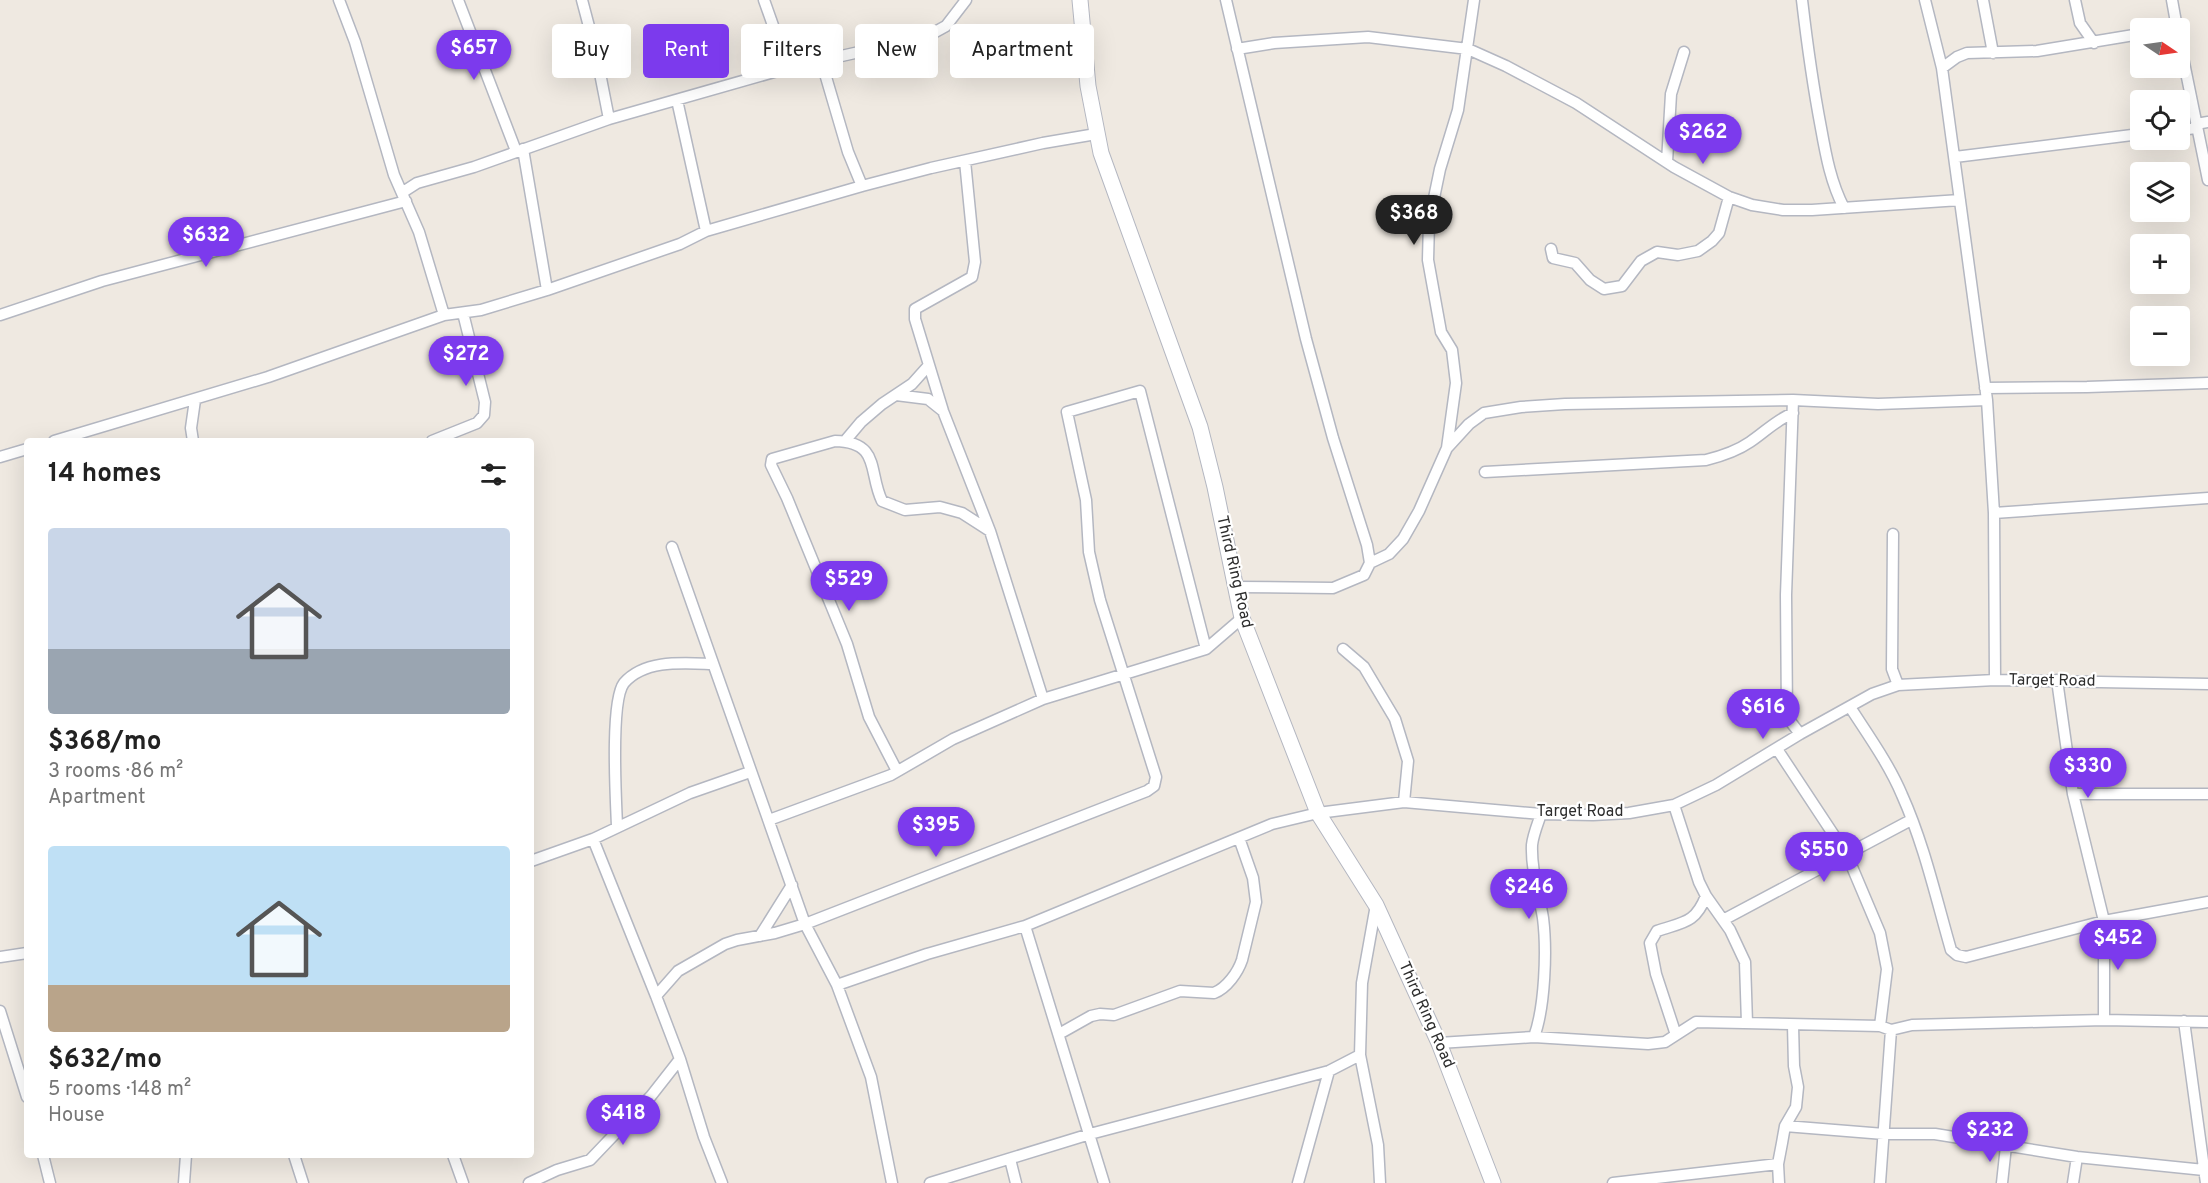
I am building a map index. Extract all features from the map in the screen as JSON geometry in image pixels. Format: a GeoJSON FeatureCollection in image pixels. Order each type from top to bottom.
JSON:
{"type":"FeatureCollection","features":[{"type":"Feature","properties":{"kind":"street"},"geometry":{"type":"LineString","coordinates":[[339,0],[355,42],[394,175],[419,232],[444,315]]}},
{"type":"Feature","properties":{"kind":"street"},"geometry":{"type":"LineString","coordinates":[[458,0],[519,150],[547,290]]}},
{"type":"Feature","properties":{"kind":"street"},"geometry":{"type":"LineString","coordinates":[[582,0],[596,53],[609,119]]}},
{"type":"Feature","properties":{"kind":"street"},"geometry":{"type":"LineString","coordinates":[[764,0],[772,24]]}},
{"type":"Feature","properties":{"kind":"street"},"geometry":{"type":"LineString","coordinates":[[843,55],[926,36],[946,26],[966,0]]}},
{"type":"Feature","properties":{"kind":"street","name":"Third Ring Road"},"geometry":{"type":"LineString","coordinates":[[1080,0],[1088,86],[1096,134],[1131,240],[1200,426],[1242,618],[1318,813],[1376,905],[1439,1043],[1493,1183]]}},
{"type":"Feature","properties":{"kind":"street"},"geometry":{"type":"LineString","coordinates":[[1226,0],[1306,339],[1333,438],[1367,545],[1370,563],[1364,575],[1333,588],[1237,587]]}},
{"type":"Feature","properties":{"kind":"street"},"geometry":{"type":"LineString","coordinates":[[1448,448],[1456,383],[1452,350],[1442,332],[1428,260],[1429,222],[1440,169],[1458,110],[1474,0]]}},
{"type":"Feature","properties":{"kind":"street"},"geometry":{"type":"LineString","coordinates":[[1802,0],[1826,156],[1836,193],[1844,208]]}},
{"type":"Feature","properties":{"kind":"street"},"geometry":{"type":"LineString","coordinates":[[1924,0],[1942,68],[1987,400],[1994,513],[1995,680]]}},
{"type":"Feature","properties":{"kind":"street"},"geometry":{"type":"LineString","coordinates":[[1983,0],[1993,53]]}},
{"type":"Feature","properties":{"kind":"street"},"geometry":{"type":"LineString","coordinates":[[2075,0],[2080,22],[2094,43]]}},
{"type":"Feature","properties":{"kind":"street"},"geometry":{"type":"LineString","coordinates":[[2172,0],[2175,18]]}},
{"type":"Feature","properties":{"kind":"street"},"geometry":{"type":"LineString","coordinates":[[1942,68],[1957,57],[1967,54],[2037,51],[2130,36]]}},
{"type":"Feature","properties":{"kind":"street"},"geometry":{"type":"LineString","coordinates":[[1237,49],[1274,43],[1368,37],[1468,49],[1576,103],[1666,162],[1729,198],[1752,205],[1783,210],[1960,200]]}},
{"type":"Feature","properties":{"kind":"street"},"geometry":{"type":"LineString","coordinates":[[1666,162],[1671,94],[1684,52]]}},
{"type":"Feature","properties":{"kind":"street"},"geometry":{"type":"LineString","coordinates":[[0,315],[102,281],[404,197],[417,183],[474,167],[609,119],[753,78]]}},
{"type":"Feature","properties":{"kind":"street"},"geometry":{"type":"LineString","coordinates":[[825,78],[848,152],[862,186]]}},
{"type":"Feature","properties":{"kind":"street"},"geometry":{"type":"LineString","coordinates":[[2187,78],[2208,180]]}},
{"type":"Feature","properties":{"kind":"street"},"geometry":{"type":"LineString","coordinates":[[677,100],[706,231]]}},
{"type":"Feature","properties":{"kind":"street"},"geometry":{"type":"LineString","coordinates":[[2190,128],[2208,122]]}},
{"type":"Feature","properties":{"kind":"street"},"geometry":{"type":"LineString","coordinates":[[64,438],[279,374],[444,315],[481,310],[547,290],[680,244],[706,231],[862,186],[965,161],[1096,134]]}},
{"type":"Feature","properties":{"kind":"street"},"geometry":{"type":"LineString","coordinates":[[1955,157],[2130,135]]}},
{"type":"Feature","properties":{"kind":"street"},"geometry":{"type":"LineString","coordinates":[[965,161],[975,262],[972,278],[915,309],[915,319],[943,411],[990,531],[1043,699]]}},
{"type":"Feature","properties":{"kind":"street"},"geometry":{"type":"LineString","coordinates":[[1551,249],[1552,258],[1575,263],[1590,280],[1604,289],[1622,286],[1641,261],[1657,252],[1678,255],[1698,251],[1712,241],[1719,233],[1729,198]]}},
{"type":"Feature","properties":{"kind":"street"},"geometry":{"type":"LineString","coordinates":[[440,438],[477,423],[484,415],[485,402],[463,313]]}},
{"type":"Feature","properties":{"kind":"street"},"geometry":{"type":"LineString","coordinates":[[845,441],[861,422],[882,404],[912,384],[929,365]]}},
{"type":"Feature","properties":{"kind":"street"},"geometry":{"type":"LineString","coordinates":[[1985,388],[2208,383]]}},
{"type":"Feature","properties":{"kind":"street"},"geometry":{"type":"LineString","coordinates":[[656,996],[678,970],[737,939],[775,933],[805,924],[1147,791],[1154,786],[1156,777],[1100,600],[1091,561],[1086,500],[1067,412],[1140,392],[1206,649]]}},
{"type":"Feature","properties":{"kind":"street"},"geometry":{"type":"LineString","coordinates":[[896,395],[928,399],[943,411]]}},
{"type":"Feature","properties":{"kind":"street"},"geometry":{"type":"LineString","coordinates":[[193,438],[191,428],[195,400]]}},
{"type":"Feature","properties":{"kind":"street"},"geometry":{"type":"LineString","coordinates":[[1370,563],[1389,554],[1403,539],[1419,511],[1448,448],[1469,424],[1484,413],[1521,407],[1565,404],[1793,400],[1878,404],[1987,400]]}},
{"type":"Feature","properties":{"kind":"street"},"geometry":{"type":"LineString","coordinates":[[1793,400],[1786,595],[1787,717],[1800,734]]}},
{"type":"Feature","properties":{"kind":"street"},"geometry":{"type":"LineString","coordinates":[[1485,472],[1706,460],[1728,453],[1750,442],[1779,419],[1793,413]]}},
{"type":"Feature","properties":{"kind":"street"},"geometry":{"type":"LineString","coordinates":[[897,771],[868,717],[847,644],[787,498],[771,465],[772,459],[836,441],[845,441],[861,447],[869,458],[875,471],[876,489],[882,501],[905,510],[940,507],[962,513],[990,531]]}},
{"type":"Feature","properties":{"kind":"street"},"geometry":{"type":"LineString","coordinates":[[0,457],[24,450]]}},
{"type":"Feature","properties":{"kind":"street"},"geometry":{"type":"LineString","coordinates":[[1994,513],[2208,498]]}},
{"type":"Feature","properties":{"kind":"street"},"geometry":{"type":"LineString","coordinates":[[1893,534],[1892,669],[1898,685]]}},
{"type":"Feature","properties":{"kind":"street"},"geometry":{"type":"LineString","coordinates":[[672,547],[805,924],[837,985],[871,1077],[892,1183]]}},
{"type":"Feature","properties":{"kind":"street"},"geometry":{"type":"LineString","coordinates":[[770,820],[897,771],[953,739],[1043,699],[1206,649],[1242,618]]}},
{"type":"Feature","properties":{"kind":"street"},"geometry":{"type":"LineString","coordinates":[[1343,650],[1364,667],[1395,719],[1408,761],[1404,802]]}},
{"type":"Feature","properties":{"kind":"street"},"geometry":{"type":"LineString","coordinates":[[617,826],[614,746],[618,699],[623,684],[638,672],[672,662],[712,664]]}},
{"type":"Feature","properties":{"kind":"street","name":"Target Road"},"geometry":{"type":"LineString","coordinates":[[837,985],[927,954],[1025,926],[1272,824],[1318,813],[1404,802],[1541,814],[1593,815],[1629,813],[1674,805],[1716,785],[1872,694],[1898,685],[1995,680],[2208,684]]}},
{"type":"Feature","properties":{"kind":"street"},"geometry":{"type":"LineString","coordinates":[[2057,680],[2073,794],[2104,921],[2104,1020]]}},
{"type":"Feature","properties":{"kind":"street"},"geometry":{"type":"LineString","coordinates":[[1850,707],[1903,795],[1927,862],[1951,950],[1957,955],[1966,957],[2104,921],[2208,902]]}},
{"type":"Feature","properties":{"kind":"street"},"geometry":{"type":"LineString","coordinates":[[1777,749],[1847,855],[1880,933],[1887,969],[1884,1134],[1880,1183]]}},
{"type":"Feature","properties":{"kind":"street"},"geometry":{"type":"LineString","coordinates":[[534,860],[593,838],[690,793],[750,772]]}},
{"type":"Feature","properties":{"kind":"street"},"geometry":{"type":"LineString","coordinates":[[2073,794],[2208,794]]}},
{"type":"Feature","properties":{"kind":"street"},"geometry":{"type":"LineString","coordinates":[[1674,805],[1688,851],[1706,896],[1730,930],[1745,962],[1747,1023]]}},
{"type":"Feature","properties":{"kind":"street"},"geometry":{"type":"LineString","coordinates":[[1534,1037],[1541,1018],[1544,947],[1543,919],[1535,881],[1532,843],[1541,814]]}},
{"type":"Feature","properties":{"kind":"street"},"geometry":{"type":"LineString","coordinates":[[1723,920],[1911,820]]}},
{"type":"Feature","properties":{"kind":"street"},"geometry":{"type":"LineString","coordinates":[[593,838],[680,1059],[704,1137],[722,1183]]}},
{"type":"Feature","properties":{"kind":"street"},"geometry":{"type":"LineString","coordinates":[[1059,1034],[1091,1016],[1114,1015],[1180,991],[1214,993],[1228,982],[1242,960],[1256,902],[1254,878],[1239,838]]}},
{"type":"Feature","properties":{"kind":"street"},"geometry":{"type":"LineString","coordinates":[[760,936],[792,885]]}},
{"type":"Feature","properties":{"kind":"street"},"geometry":{"type":"LineString","coordinates":[[1676,1035],[1656,974],[1650,943],[1656,931],[1694,918],[1706,896]]}},
{"type":"Feature","properties":{"kind":"street"},"geometry":{"type":"LineString","coordinates":[[1376,905],[1362,983],[1360,1055],[1378,1145],[1380,1183]]}},
{"type":"Feature","properties":{"kind":"street"},"geometry":{"type":"LineString","coordinates":[[1025,926],[1104,1183]]}},
{"type":"Feature","properties":{"kind":"street"},"geometry":{"type":"LineString","coordinates":[[0,957],[24,953]]}},
{"type":"Feature","properties":{"kind":"street"},"geometry":{"type":"LineString","coordinates":[[0,1011],[24,1087]]}},
{"type":"Feature","properties":{"kind":"street"},"geometry":{"type":"LineString","coordinates":[[1439,1043],[1534,1037],[1648,1044],[1665,1042],[1696,1022],[1885,1028],[1912,1025],[2104,1020],[2208,1022]]}},
{"type":"Feature","properties":{"kind":"street"},"geometry":{"type":"LineString","coordinates":[[2184,1021],[2206,1183]]}},
{"type":"Feature","properties":{"kind":"street"},"geometry":{"type":"LineString","coordinates":[[1779,1183],[1778,1164],[1785,1126],[1796,1107],[1798,1087],[1794,1066],[1793,1025]]}},
{"type":"Feature","properties":{"kind":"street"},"geometry":{"type":"LineString","coordinates":[[930,1183],[1090,1134],[1329,1071],[1360,1055]]}},
{"type":"Feature","properties":{"kind":"street"},"geometry":{"type":"LineString","coordinates":[[529,1183],[556,1170],[590,1160],[651,1096],[680,1059]]}},
{"type":"Feature","properties":{"kind":"street"},"geometry":{"type":"LineString","coordinates":[[1298,1183],[1329,1071]]}},
{"type":"Feature","properties":{"kind":"street"},"geometry":{"type":"LineString","coordinates":[[1785,1126],[1884,1134],[1935,1134],[2077,1157],[2204,1170]]}},
{"type":"Feature","properties":{"kind":"street"},"geometry":{"type":"LineString","coordinates":[[2002,1183],[2006,1146]]}},
{"type":"Feature","properties":{"kind":"street"},"geometry":{"type":"LineString","coordinates":[[2073,1183],[2077,1157]]}},
{"type":"Feature","properties":{"kind":"street"},"geometry":{"type":"LineString","coordinates":[[44,1158],[50,1183]]}},
{"type":"Feature","properties":{"kind":"street"},"geometry":{"type":"LineString","coordinates":[[184,1183],[186,1158]]}},
{"type":"Feature","properties":{"kind":"street"},"geometry":{"type":"LineString","coordinates":[[295,1158],[303,1183]]}},
{"type":"Feature","properties":{"kind":"street"},"geometry":{"type":"LineString","coordinates":[[454,1158],[463,1183]]}},
{"type":"Feature","properties":{"kind":"street"},"geometry":{"type":"LineString","coordinates":[[1010,1159],[1016,1183]]}},
{"type":"Feature","properties":{"kind":"street"},"geometry":{"type":"LineString","coordinates":[[1613,1183],[1778,1164]]}}]}
